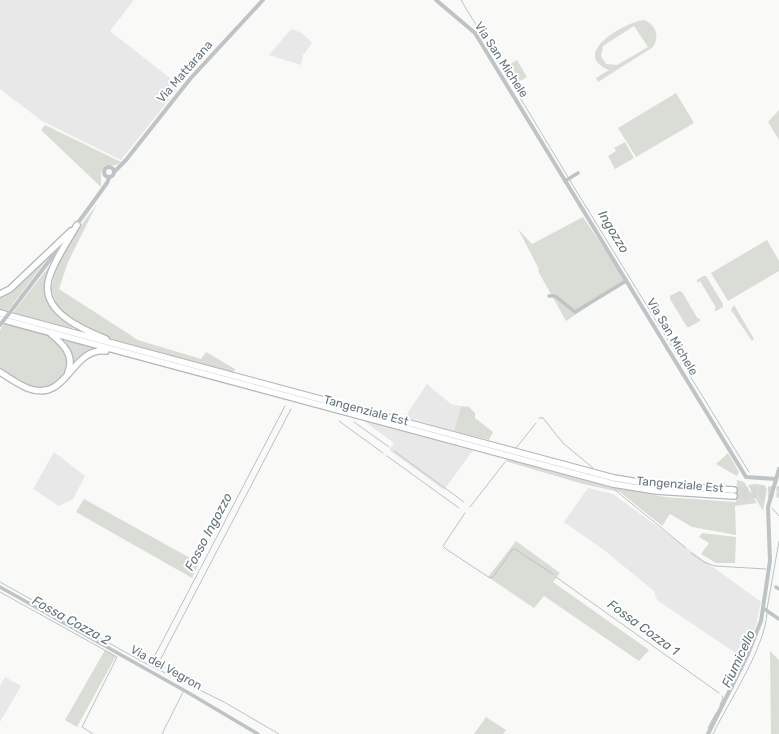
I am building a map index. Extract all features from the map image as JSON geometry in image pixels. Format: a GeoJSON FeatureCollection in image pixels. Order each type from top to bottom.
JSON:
{"type":"FeatureCollection","features":[{"type":"Feature","properties":{"kind":"highway"},"geometry":{"type":"LineString","coordinates":[[0,294],[10,289],[77,225]]}},
{"type":"Feature","properties":{"kind":"highway"},"geometry":{"type":"LineString","coordinates":[[77,225],[48,281],[50,300],[58,311],[89,332],[126,347]]}},
{"type":"Feature","properties":{"kind":"highway","name":"Tangenziale Est"},"geometry":{"type":"LineString","coordinates":[[0,313],[614,478],[656,485],[734,493],[656,491],[613,484],[0,319]]}},
{"type":"Feature","properties":{"kind":"highway"},"geometry":{"type":"LineString","coordinates":[[50,333],[63,343],[69,354],[70,365],[67,375]]}},
{"type":"Feature","properties":{"kind":"highway"},"geometry":{"type":"LineString","coordinates":[[0,372],[27,388],[43,391],[58,385],[84,356],[101,350],[136,356]]}},
{"type":"Feature","properties":{"kind":"street","name":"Via Mattarana"},"geometry":{"type":"LineString","coordinates":[[114,172],[126,160],[182,88],[263,0]]}},
{"type":"Feature","properties":{"kind":"street","name":"Via San Michele"},"geometry":{"type":"LineString","coordinates":[[436,0],[475,33],[746,477],[776,479]]}},
{"type":"Feature","properties":{"kind":"street","name":"Via Mattarana"},"geometry":{"type":"LineString","coordinates":[[109,167],[115,167],[126,160]]}},
{"type":"Feature","properties":{"kind":"street"},"geometry":{"type":"LineString","coordinates":[[0,325],[77,225],[102,191],[109,178],[113,176],[114,172],[109,167],[104,170],[102,191]]}},
{"type":"Feature","properties":{"kind":"street"},"geometry":{"type":"LineString","coordinates":[[566,181],[578,173]]}},
{"type":"Feature","properties":{"kind":"street"},"geometry":{"type":"LineString","coordinates":[[104,174],[109,178]]}},
{"type":"Feature","properties":{"kind":"street"},"geometry":{"type":"LineString","coordinates":[[549,296],[556,296],[575,312],[626,281]]}},
{"type":"Feature","properties":{"kind":"street"},"geometry":{"type":"LineString","coordinates":[[708,734],[756,636],[764,608],[770,561],[768,507],[779,469]]}},
{"type":"Feature","properties":{"kind":"street","name":"Via del Vegron"},"geometry":{"type":"LineString","coordinates":[[0,587],[258,734]]}},
{"type":"Feature","properties":{"kind":"street"},"geometry":{"type":"LineString","coordinates":[[764,608],[779,619]]}},
{"type":"Feature","properties":{"kind":"shaded area"},"geometry":{"type":"Polygon","coordinates":[[[0,0],[134,0],[110,31],[180,86],[121,160],[42,121],[0,89],[0,0]]]}},
{"type":"Feature","properties":{"kind":"shaded area"},"geometry":{"type":"Polygon","coordinates":[[[645,20],[652,25],[656,32],[656,39],[653,47],[598,82],[596,78],[609,70],[598,63],[595,56],[598,47],[605,39],[615,32],[636,22],[645,20]],[[634,26],[603,46],[601,56],[606,64],[617,65],[648,47],[634,26]]]}},
{"type":"Feature","properties":{"kind":"shaded area"},"geometry":{"type":"Polygon","coordinates":[[[291,29],[302,33],[312,43],[303,55],[301,65],[269,55],[291,29]]]}},
{"type":"Feature","properties":{"kind":"shaded area"},"geometry":{"type":"Polygon","coordinates":[[[517,60],[527,77],[518,82],[508,65],[517,60]]]}},
{"type":"Feature","properties":{"kind":"shaded area"},"geometry":{"type":"Polygon","coordinates":[[[676,93],[694,123],[636,157],[618,128],[676,93]]]}},
{"type":"Feature","properties":{"kind":"shaded area"},"geometry":{"type":"Polygon","coordinates":[[[779,110],[779,140],[768,122],[779,110]]]}},
{"type":"Feature","properties":{"kind":"shaded area"},"geometry":{"type":"Polygon","coordinates":[[[45,125],[121,162],[116,165],[104,166],[101,172],[101,187],[41,130],[45,125]]]}},
{"type":"Feature","properties":{"kind":"shaded area"},"geometry":{"type":"Polygon","coordinates":[[[625,142],[634,158],[615,169],[608,156],[616,151],[614,148],[625,142]]]}},
{"type":"Feature","properties":{"kind":"shaded area"},"geometry":{"type":"Polygon","coordinates":[[[97,204],[68,262],[59,289],[138,340],[201,359],[206,352],[235,369],[233,373],[98,336],[75,322],[58,308],[51,289],[56,269],[72,237],[97,204]]]}},
{"type":"Feature","properties":{"kind":"shaded area"},"geometry":{"type":"Polygon","coordinates":[[[583,217],[626,281],[566,321],[538,271],[539,269],[518,229],[532,244],[583,217]]]}},
{"type":"Feature","properties":{"kind":"shaded area"},"geometry":{"type":"Polygon","coordinates":[[[767,240],[779,261],[779,271],[728,301],[711,273],[767,240]]]}},
{"type":"Feature","properties":{"kind":"shaded area"},"geometry":{"type":"Polygon","coordinates":[[[54,250],[6,313],[0,312],[0,298],[19,285],[54,250]]]}},
{"type":"Feature","properties":{"kind":"shaded area"},"geometry":{"type":"Polygon","coordinates":[[[60,252],[47,293],[73,327],[71,330],[12,314],[60,252]]]}},
{"type":"Feature","properties":{"kind":"shaded area"},"geometry":{"type":"Polygon","coordinates":[[[703,276],[706,276],[723,304],[723,307],[716,311],[714,310],[716,308],[700,281],[697,283],[697,280],[703,276]]]}},
{"type":"Feature","properties":{"kind":"shaded area"},"geometry":{"type":"Polygon","coordinates":[[[679,291],[682,292],[698,319],[700,318],[700,321],[689,327],[687,327],[670,299],[670,296],[679,291]]]}},
{"type":"Feature","properties":{"kind":"shaded area"},"geometry":{"type":"Polygon","coordinates":[[[734,305],[754,339],[752,341],[731,310],[734,305]]]}},
{"type":"Feature","properties":{"kind":"shaded area"},"geometry":{"type":"Polygon","coordinates":[[[4,324],[47,335],[60,343],[67,359],[64,376],[59,382],[51,387],[36,388],[20,382],[0,370],[0,330],[4,324]]]}},
{"type":"Feature","properties":{"kind":"shaded area"},"geometry":{"type":"Polygon","coordinates":[[[67,340],[93,347],[93,350],[73,364],[70,350],[65,342],[67,340]]]}},
{"type":"Feature","properties":{"kind":"shaded area"},"geometry":{"type":"Polygon","coordinates":[[[427,384],[451,404],[461,406],[454,431],[405,417],[427,384]]]}},
{"type":"Feature","properties":{"kind":"shaded area"},"geometry":{"type":"Polygon","coordinates":[[[461,406],[469,407],[475,413],[475,418],[493,432],[489,440],[454,431],[461,406]]]}},
{"type":"Feature","properties":{"kind":"shaded area"},"geometry":{"type":"Polygon","coordinates":[[[360,418],[474,449],[444,490],[389,450],[394,443],[360,418]]]}},
{"type":"Feature","properties":{"kind":"shaded area"},"geometry":{"type":"Polygon","coordinates":[[[54,452],[85,476],[73,499],[59,506],[33,489],[54,452]]]}},
{"type":"Feature","properties":{"kind":"shaded area"},"geometry":{"type":"Polygon","coordinates":[[[728,453],[739,472],[737,476],[716,464],[728,453]]]}},
{"type":"Feature","properties":{"kind":"shaded area"},"geometry":{"type":"Polygon","coordinates":[[[507,459],[618,488],[664,497],[736,502],[737,480],[744,482],[757,503],[735,506],[736,535],[692,527],[670,514],[662,526],[620,492],[583,484],[505,461],[507,459]]]}},
{"type":"Feature","properties":{"kind":"shaded area"},"geometry":{"type":"Polygon","coordinates":[[[748,485],[764,485],[767,489],[763,511],[748,485]]]}},
{"type":"Feature","properties":{"kind":"shaded area"},"geometry":{"type":"Polygon","coordinates":[[[588,488],[613,494],[761,602],[754,635],[747,653],[743,658],[657,600],[654,591],[604,550],[564,522],[588,488]]]}},
{"type":"Feature","properties":{"kind":"shaded area"},"geometry":{"type":"Polygon","coordinates":[[[84,499],[199,563],[192,578],[76,512],[84,499]]]}},
{"type":"Feature","properties":{"kind":"shaded area"},"geometry":{"type":"Polygon","coordinates":[[[702,533],[736,537],[735,563],[716,563],[701,554],[709,543],[699,537],[702,533]]]}},
{"type":"Feature","properties":{"kind":"shaded area"},"geometry":{"type":"Polygon","coordinates":[[[516,541],[560,573],[553,582],[649,650],[639,661],[544,596],[534,608],[488,577],[516,541]]]}},
{"type":"Feature","properties":{"kind":"shaded area"},"geometry":{"type":"Polygon","coordinates":[[[105,650],[116,656],[77,727],[65,720],[105,650]]]}},
{"type":"Feature","properties":{"kind":"shaded area"},"geometry":{"type":"Polygon","coordinates":[[[770,651],[779,660],[779,734],[771,734],[770,651]]]}},
{"type":"Feature","properties":{"kind":"shaded area"},"geometry":{"type":"Polygon","coordinates":[[[5,677],[21,686],[0,722],[0,686],[5,677]]]}},
{"type":"Feature","properties":{"kind":"shaded area"},"geometry":{"type":"Polygon","coordinates":[[[486,717],[506,730],[503,734],[474,734],[486,717]]]}},
{"type":"Feature","properties":{"kind":"waterway","name":"Ingozzo"},"geometry":{"type":"LineString","coordinates":[[461,0],[568,177]]}},
{"type":"Feature","properties":{"kind":"waterway","name":"Ingozzo"},"geometry":{"type":"LineString","coordinates":[[569,179],[749,472]]}},
{"type":"Feature","properties":{"kind":"waterway","name":"Fosso Ingozzo"},"geometry":{"type":"LineString","coordinates":[[150,665],[285,406]]}},
{"type":"Feature","properties":{"kind":"waterway","name":"Fossa Cozza 1"},"geometry":{"type":"LineString","coordinates":[[156,668],[291,409]]}},
{"type":"Feature","properties":{"kind":"waterway","name":"Fosso Ingozzo"},"geometry":{"type":"LineString","coordinates":[[539,418],[543,418],[563,443],[593,468]]}},
{"type":"Feature","properties":{"kind":"waterway","name":"Fossa Cozza 1"},"geometry":{"type":"LineString","coordinates":[[339,421],[383,453]]}},
{"type":"Feature","properties":{"kind":"waterway","name":"Fosso Ingozzo"},"geometry":{"type":"LineString","coordinates":[[354,422],[389,447]]}},
{"type":"Feature","properties":{"kind":"waterway","name":"Fosso Ingozzo"},"geometry":{"type":"LineString","coordinates":[[516,448],[536,423]]}},
{"type":"Feature","properties":{"kind":"waterway","name":"Fosso Ingozzo"},"geometry":{"type":"LineString","coordinates":[[394,451],[464,502]]}},
{"type":"Feature","properties":{"kind":"waterway","name":"Fossa Cozza 1"},"geometry":{"type":"LineString","coordinates":[[387,456],[459,508]]}},
{"type":"Feature","properties":{"kind":"waterway","name":"Fosso Ingozzo"},"geometry":{"type":"LineString","coordinates":[[470,507],[505,462]]}},
{"type":"Feature","properties":{"kind":"waterway","name":"Fosso Ingozzo"},"geometry":{"type":"LineString","coordinates":[[615,490],[686,548]]}},
{"type":"Feature","properties":{"kind":"waterway","name":"Fiumicello"},"geometry":{"type":"LineString","coordinates":[[772,508],[779,516]]}},
{"type":"Feature","properties":{"kind":"waterway","name":"Fossa Cozza 1"},"geometry":{"type":"LineString","coordinates":[[465,513],[443,546],[446,549],[490,578],[493,577],[512,550],[515,549],[553,574]]}},
{"type":"Feature","properties":{"kind":"waterway","name":"Fiumicello"},"geometry":{"type":"LineString","coordinates":[[767,609],[779,541]]}},
{"type":"Feature","properties":{"kind":"waterway","name":"Fosso Ingozzo"},"geometry":{"type":"LineString","coordinates":[[691,553],[704,562],[715,566],[766,569]]}},
{"type":"Feature","properties":{"kind":"waterway","name":"Fossa Cozza 1"},"geometry":{"type":"LineString","coordinates":[[556,577],[719,693]]}},
{"type":"Feature","properties":{"kind":"waterway"},"geometry":{"type":"LineString","coordinates":[[0,582],[143,662],[224,702],[279,734]]}},
{"type":"Feature","properties":{"kind":"waterway","name":"Fossa Cozza 2"},"geometry":{"type":"LineString","coordinates":[[0,592],[117,657],[82,727],[93,734]]}},
{"type":"Feature","properties":{"kind":"waterway","name":"Fiumicello"},"geometry":{"type":"LineString","coordinates":[[713,734],[753,658],[765,627],[767,613]]}},
{"type":"Feature","properties":{"kind":"waterway","name":"Fossa Cozza 2"},"geometry":{"type":"LineString","coordinates":[[162,734],[183,692]]}},
{"type":"Feature","properties":{"kind":"waterway","name":"Fossa Cozza 1"},"geometry":{"type":"LineString","coordinates":[[720,705],[723,698],[722,696]]}},
{"type":"Feature","properties":{"kind":"waterway","name":"Fossa Cozza 1"},"geometry":{"type":"LineString","coordinates":[[708,728],[716,713]]}},
{"type":"Feature","properties":{"kind":"tunnel"},"geometry":{"type":"LineString","coordinates":[[734,490],[779,489]]}},
{"type":"Feature","properties":{"kind":"tunnel"},"geometry":{"type":"LineString","coordinates":[[734,496],[779,495]]}}]}
